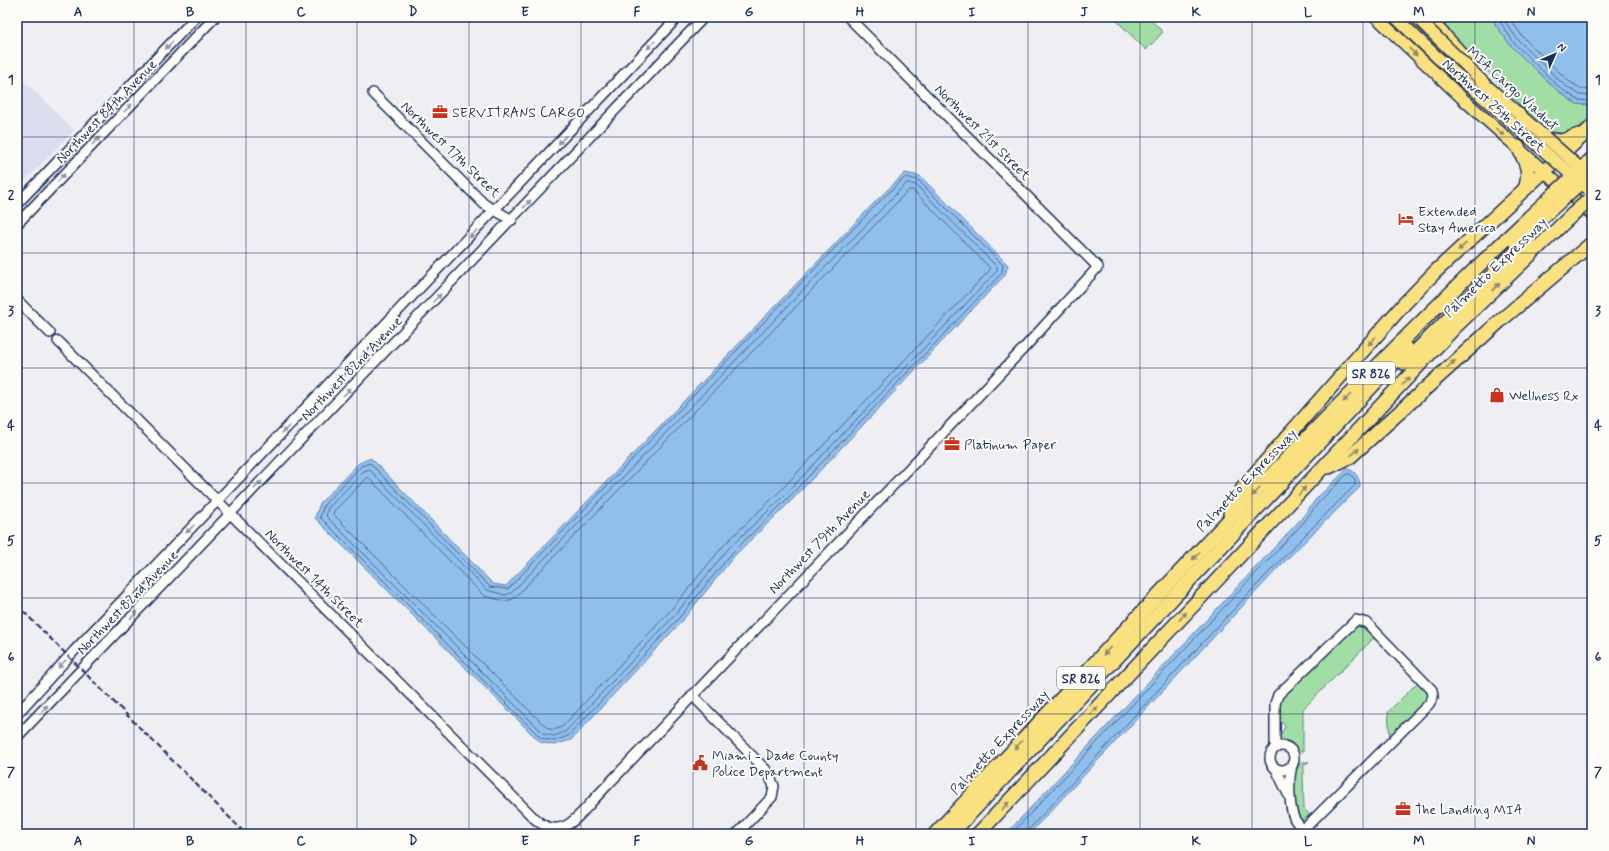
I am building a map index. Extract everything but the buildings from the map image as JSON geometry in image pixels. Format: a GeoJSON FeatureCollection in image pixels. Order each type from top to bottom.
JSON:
{"type":"FeatureCollection","features":[{"type":"Feature","properties":{"kind":"highway"},"geometry":{"type":"LineString","coordinates":[[1549,140],[1562,141],[1589,130]]}},
{"type":"Feature","properties":{"kind":"highway"},"geometry":{"type":"LineString","coordinates":[[1222,527],[1244,486],[1404,304],[1435,272],[1589,130]]}},
{"type":"Feature","properties":{"kind":"highway"},"geometry":{"type":"LineString","coordinates":[[1518,147],[1528,168],[1525,189]]}},
{"type":"Feature","properties":{"kind":"highway","name":"Palmetto Expressway"},"geometry":{"type":"LineString","coordinates":[[978,834],[1455,328],[1562,204],[1592,159]]}},
{"type":"Feature","properties":{"kind":"highway"},"geometry":{"type":"LineString","coordinates":[[962,834],[1418,348],[1592,172]]}},
{"type":"Feature","properties":{"kind":"highway"},"geometry":{"type":"LineString","coordinates":[[951,834],[1397,360],[1475,281],[1562,204],[1592,181]]}},
{"type":"Feature","properties":{"kind":"highway","name":"Palmetto Expressway"},"geometry":{"type":"LineString","coordinates":[[935,834],[1222,527],[1440,303],[1562,204],[1592,198]]}},
{"type":"Feature","properties":{"kind":"highway"},"geometry":{"type":"LineString","coordinates":[[1322,470],[1350,457],[1500,321],[1592,243]]}},
{"type":"Feature","properties":{"kind":"highway"},"geometry":{"type":"LineString","coordinates":[[1577,255],[1592,250]]}},
{"type":"Feature","properties":{"kind":"main road","name":"Northwest 25th Street"},"geometry":{"type":"LineString","coordinates":[[1376,17],[1592,214]]}},
{"type":"Feature","properties":{"kind":"main road","name":"MIA Cargo Viaduct"},"geometry":{"type":"LineString","coordinates":[[1395,17],[1437,57],[1592,193]]}},
{"type":"Feature","properties":{"kind":"main road"},"geometry":{"type":"LineString","coordinates":[[1406,17],[1450,55],[1481,73]]}},
{"type":"Feature","properties":{"kind":"main road","name":"MIA Cargo Viaduct"},"geometry":{"type":"LineString","coordinates":[[1416,17],[1485,84],[1592,181]]}},
{"type":"Feature","properties":{"kind":"main road","name":"Northwest 25th Street"},"geometry":{"type":"LineString","coordinates":[[1428,17],[1481,73],[1562,154],[1592,181]]}},
{"type":"Feature","properties":{"kind":"street","name":"Northwest 84th Avenue"},"geometry":{"type":"LineString","coordinates":[[17,204],[196,17]]}},
{"type":"Feature","properties":{"kind":"street","name":"Northwest 84th Avenue"},"geometry":{"type":"LineString","coordinates":[[17,224],[215,17]]}},
{"type":"Feature","properties":{"kind":"street","name":"Northwest 82nd Avenue"},"geometry":{"type":"LineString","coordinates":[[17,714],[60,665],[495,211],[678,17]]}},
{"type":"Feature","properties":{"kind":"street","name":"Northwest 82nd Avenue"},"geometry":{"type":"LineString","coordinates":[[17,737],[512,220],[704,17]]}},
{"type":"Feature","properties":{"kind":"street","name":"Northwest 21st Street"},"geometry":{"type":"LineString","coordinates":[[848,17],[1098,267]]}},
{"type":"Feature","properties":{"kind":"street","name":"Northwest 17th Street"},"geometry":{"type":"LineString","coordinates":[[373,92],[484,204],[512,220]]}},
{"type":"Feature","properties":{"kind":"street"},"geometry":{"type":"LineString","coordinates":[[32,188],[42,198]]}},
{"type":"Feature","properties":{"kind":"street","name":"Northwest 79th Avenue"},"geometry":{"type":"LineString","coordinates":[[556,829],[567,825],[574,819],[1024,348],[1098,267]]}},
{"type":"Feature","properties":{"kind":"street"},"geometry":{"type":"LineString","coordinates":[[17,300],[50,333]]}},
{"type":"Feature","properties":{"kind":"street","name":"Northwest 14th Street"},"geometry":{"type":"LineString","coordinates":[[58,341],[535,819],[547,828],[556,829]]}},
{"type":"Feature","properties":{"kind":"street"},"geometry":{"type":"LineString","coordinates":[[1275,748],[1284,746],[1291,750],[1294,758],[1290,773],[1292,805],[1294,817],[1303,833],[1429,704],[1433,697],[1432,690],[1367,623],[1356,620],[1278,695],[1275,704],[1275,748],[1270,755],[1270,759],[1282,779],[1292,805]]}},
{"type":"Feature","properties":{"kind":"street"},"geometry":{"type":"LineString","coordinates":[[692,695],[767,771],[774,786],[772,797],[737,834]]}},
{"type":"Feature","properties":{"kind":"street"},"geometry":{"type":"LineString","coordinates":[[1276,769],[1286,770],[1293,764]]}},
{"type":"Feature","properties":{"kind":"shaded area"},"geometry":{"type":"Polygon","coordinates":[[[17,74],[74,130],[17,189],[17,74]]]}},
{"type":"Feature","properties":{"kind":"green space"},"geometry":{"type":"Polygon","coordinates":[[[1113,17],[1148,17],[1163,32],[1146,50],[1113,17]]]}},
{"type":"Feature","properties":{"kind":"green space"},"geometry":{"type":"Polygon","coordinates":[[[1436,17],[1493,17],[1495,24],[1511,46],[1558,91],[1576,104],[1592,105],[1592,115],[1577,129],[1566,134],[1550,131],[1523,108],[1436,17]]]}},
{"type":"Feature","properties":{"kind":"green space"},"geometry":{"type":"Polygon","coordinates":[[[1357,624],[1364,626],[1375,637],[1303,709],[1303,752],[1301,752],[1291,742],[1280,739],[1281,733],[1285,727],[1283,723],[1279,722],[1280,698],[1357,624]]]}},
{"type":"Feature","properties":{"kind":"green space"},"geometry":{"type":"Polygon","coordinates":[[[1419,681],[1429,693],[1428,700],[1390,738],[1388,712],[1419,681]]]}},
{"type":"Feature","properties":{"kind":"green space"},"geometry":{"type":"Polygon","coordinates":[[[1301,762],[1309,762],[1304,764],[1303,774],[1304,809],[1310,815],[1302,820],[1297,814],[1292,778],[1301,762]]]}},
{"type":"Feature","properties":{"kind":"water"},"geometry":{"type":"Polygon","coordinates":[[[1493,17],[1592,17],[1592,105],[1577,104],[1558,91],[1511,46],[1495,24],[1493,17]]]}},
{"type":"Feature","properties":{"kind":"water"},"geometry":{"type":"Polygon","coordinates":[[[905,173],[920,176],[1008,265],[1005,275],[790,502],[735,555],[682,621],[571,740],[554,745],[540,742],[315,518],[320,503],[359,463],[371,458],[493,584],[506,586],[878,199],[905,173]]]}},
{"type":"Feature","properties":{"kind":"water"},"geometry":{"type":"Polygon","coordinates":[[[1347,469],[1356,475],[1360,487],[1281,565],[1029,834],[1006,834],[1301,519],[1316,499],[1347,469]]]}},
{"type":"Feature","properties":{"kind":"railway"},"geometry":{"type":"LineString","coordinates":[[17,605],[246,834]]}},
{"type":"Feature","properties":{"kind":"place","name":"SERVITRANS CARGO"},"geometry":{"type":"Point","coordinates":[440,112]}},
{"type":"Feature","properties":{"kind":"place","name":"Extended Stay America"},"geometry":{"type":"Point","coordinates":[1406,219]}},
{"type":"Feature","properties":{"kind":"place","name":"Wellness Rx"},"geometry":{"type":"Point","coordinates":[1497,395]}},
{"type":"Feature","properties":{"kind":"place","name":"Platinum Paper"},"geometry":{"type":"Point","coordinates":[952,444]}},
{"type":"Feature","properties":{"kind":"place","name":"Miami - Dade County Police Department"},"geometry":{"type":"Point","coordinates":[700,763]}},
{"type":"Feature","properties":{"kind":"place","name":"The Landing MIA"},"geometry":{"type":"Point","coordinates":[1403,809]}}]}
